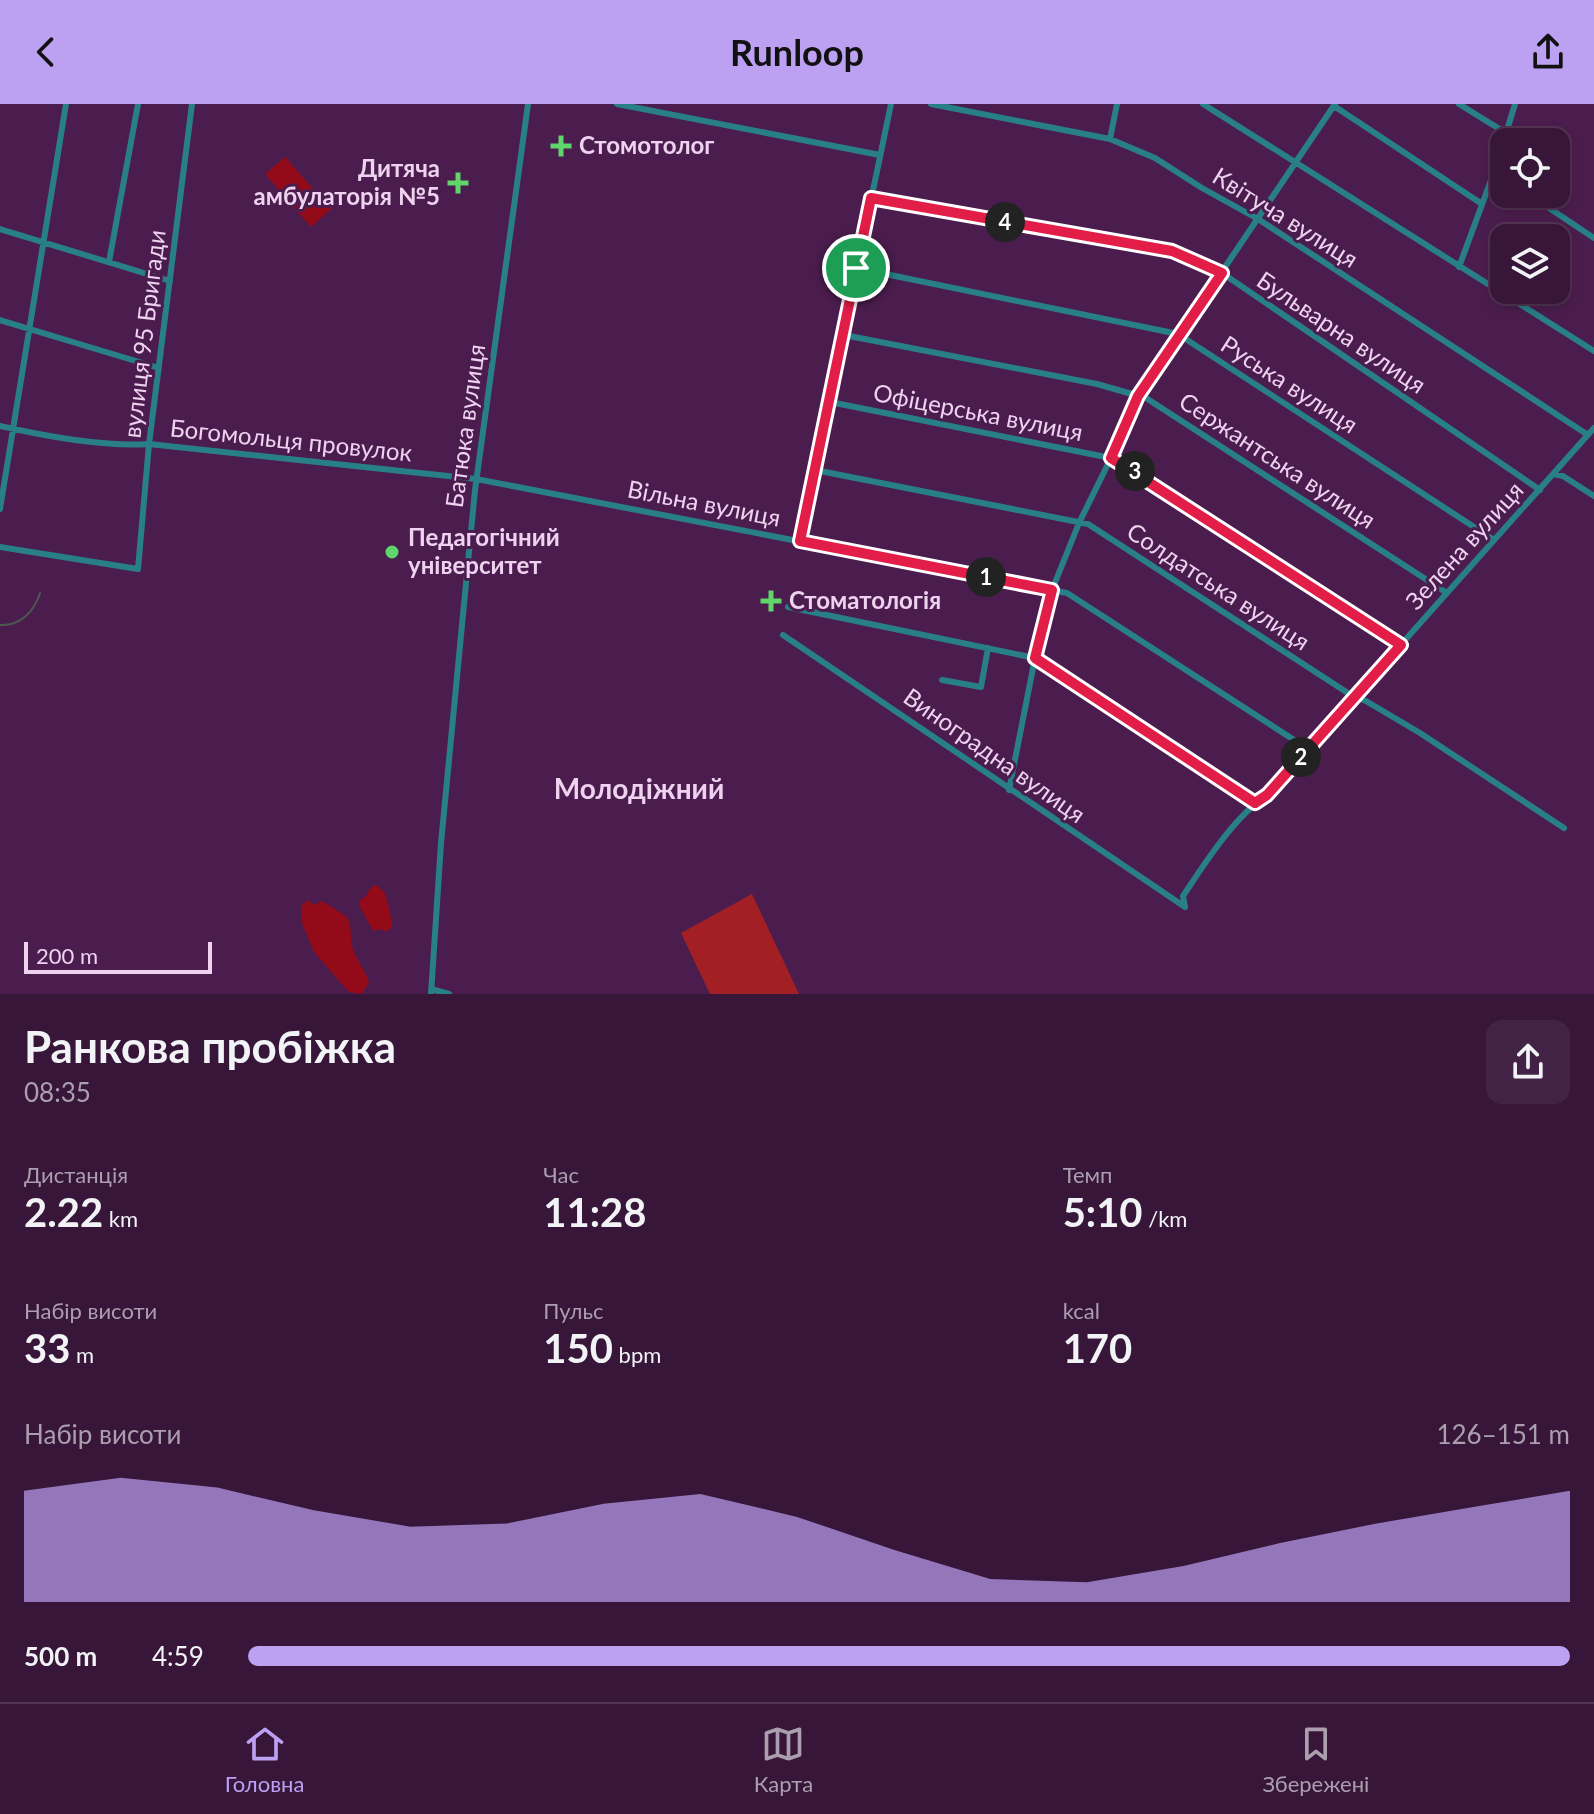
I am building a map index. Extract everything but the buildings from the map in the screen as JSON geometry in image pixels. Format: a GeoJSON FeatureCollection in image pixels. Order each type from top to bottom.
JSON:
{"type":"FeatureCollection","features":[{"type":"Feature","properties":{"kind":"street"},"geometry":{"type":"LineString","coordinates":[[0,509],[66,104]]}},
{"type":"Feature","properties":{"kind":"street"},"geometry":{"type":"LineString","coordinates":[[109,262],[138,104]]}},
{"type":"Feature","properties":{"kind":"street","name":"вулиця 95 Бригади"},"geometry":{"type":"LineString","coordinates":[[0,547],[138,569],[149,444],[192,104]]}},
{"type":"Feature","properties":{"kind":"street","name":"Батюка вулиця"},"geometry":{"type":"LineString","coordinates":[[431,991],[441,843],[476,479],[528,104]]}},
{"type":"Feature","properties":{"kind":"street"},"geometry":{"type":"LineString","coordinates":[[617,104],[880,155]]}},
{"type":"Feature","properties":{"kind":"street"},"geometry":{"type":"LineString","coordinates":[[800,541],[891,104]]}},
{"type":"Feature","properties":{"kind":"street","name":"Квітуча вулиця"},"geometry":{"type":"LineString","coordinates":[[931,104],[1110,139],[1155,158],[1258,219],[1588,435]]}},
{"type":"Feature","properties":{"kind":"street"},"geometry":{"type":"LineString","coordinates":[[1110,139],[1117,104]]}},
{"type":"Feature","properties":{"kind":"street"},"geometry":{"type":"LineString","coordinates":[[1203,104],[1594,351]]}},
{"type":"Feature","properties":{"kind":"street"},"geometry":{"type":"LineString","coordinates":[[1459,104],[1498,128]]}},
{"type":"Feature","properties":{"kind":"street"},"geometry":{"type":"LineString","coordinates":[[1508,128],[1515,104]]}},
{"type":"Feature","properties":{"kind":"street"},"geometry":{"type":"LineString","coordinates":[[1009,790],[1052,590],[1079,523],[1138,396],[1335,105],[1482,204]]}},
{"type":"Feature","properties":{"kind":"street"},"geometry":{"type":"LineString","coordinates":[[1459,267],[1490,183]]}},
{"type":"Feature","properties":{"kind":"street","name":"Бульварна вулиця"},"geometry":{"type":"LineString","coordinates":[[871,198],[1172,251],[1222,273],[1540,490]]}},
{"type":"Feature","properties":{"kind":"street"},"geometry":{"type":"LineString","coordinates":[[1549,208],[1594,238]]}},
{"type":"Feature","properties":{"kind":"street"},"geometry":{"type":"LineString","coordinates":[[0,229],[170,281]]}},
{"type":"Feature","properties":{"kind":"street","name":"Руська вулиця"},"geometry":{"type":"LineString","coordinates":[[856,268],[1178,334],[1494,540]]}},
{"type":"Feature","properties":{"kind":"street"},"geometry":{"type":"LineString","coordinates":[[0,320],[159,368]]}},
{"type":"Feature","properties":{"kind":"street","name":"Сержантська вулиця"},"geometry":{"type":"LineString","coordinates":[[844,335],[1097,384],[1146,398],[1447,593]]}},
{"type":"Feature","properties":{"kind":"street","name":"Офіцерська вулиця"},"geometry":{"type":"LineString","coordinates":[[830,402],[1111,458],[1401,645]]}},
{"type":"Feature","properties":{"kind":"street","name":"Богомольця провулок"},"geometry":{"type":"LineString","coordinates":[[0,426],[132,445],[149,444],[476,479]]}},
{"type":"Feature","properties":{"kind":"street","name":"Зелена вулиця"},"geometry":{"type":"LineString","coordinates":[[1185,907],[1183,896],[1206,861],[1255,803],[1267,795],[1594,428]]}},
{"type":"Feature","properties":{"kind":"street","name":"Солдатська вулиця"},"geometry":{"type":"LineString","coordinates":[[815,470],[1088,524],[1354,697],[1420,733],[1564,828]]}},
{"type":"Feature","properties":{"kind":"street"},"geometry":{"type":"LineString","coordinates":[[1553,474],[1563,476],[1594,496]]}},
{"type":"Feature","properties":{"kind":"street","name":"Вільна вулиця"},"geometry":{"type":"LineString","coordinates":[[476,479],[1067,593],[1308,749]]}},
{"type":"Feature","properties":{"kind":"street"},"geometry":{"type":"LineString","coordinates":[[788,607],[1035,658],[1255,803]]}},
{"type":"Feature","properties":{"kind":"street","name":"Виноградна вулиця"},"geometry":{"type":"LineString","coordinates":[[783,635],[1185,907]]}},
{"type":"Feature","properties":{"kind":"street"},"geometry":{"type":"LineString","coordinates":[[942,680],[981,687],[988,648]]}},
{"type":"Feature","properties":{"kind":"street"},"geometry":{"type":"LineString","coordinates":[[431,991],[449,994]]}},
{"type":"Feature","properties":{"kind":"shaded area"},"geometry":{"type":"Polygon","coordinates":[[[285,157],[331,209],[311,227],[265,174],[285,157]]]}},
{"type":"Feature","properties":{"kind":"shaded area"},"geometry":{"type":"Polygon","coordinates":[[[376,885],[385,893],[392,921],[392,928],[384,932],[381,929],[373,931],[359,905],[359,901],[376,885]]]}},
{"type":"Feature","properties":{"kind":"shaded area"},"geometry":{"type":"Polygon","coordinates":[[[752,894],[799,994],[710,994],[681,933],[752,894]]]}},
{"type":"Feature","properties":{"kind":"shaded area"},"geometry":{"type":"Polygon","coordinates":[[[308,900],[313,905],[322,901],[348,919],[353,951],[369,982],[362,994],[349,992],[314,952],[302,923],[301,906],[308,900]]]}},
{"type":"Feature","properties":{"kind":"waterway"},"geometry":{"type":"LineString","coordinates":[[0,625],[20,620],[34,606],[40,593]]}},
{"type":"Feature","properties":{"kind":"place","name":"Стомотолог"},"geometry":{"type":"Point","coordinates":[561,146]}},
{"type":"Feature","properties":{"kind":"place","name":"Дитяча амбулаторія №5"},"geometry":{"type":"Point","coordinates":[458,183]}},
{"type":"Feature","properties":{"kind":"place","name":"Педагогічний університет"},"geometry":{"type":"Point","coordinates":[392,552]}},
{"type":"Feature","properties":{"kind":"place","name":"Стоматологія"},"geometry":{"type":"Point","coordinates":[771,601]}},
{"type":"Feature","properties":{"kind":"district","name":"Молодіжний"},"geometry":{"type":"Point","coordinates":[639,789]}},
{"type":"Feature","properties":{"kind":"route"},"geometry":{"type":"LineString","coordinates":[[871,198],[1172,251],[1222,273],[1138,396],[1111,458],[1401,645],[1267,795],[1255,803],[1035,658],[1052,590],[800,541],[856,268],[871,198]]}}]}
